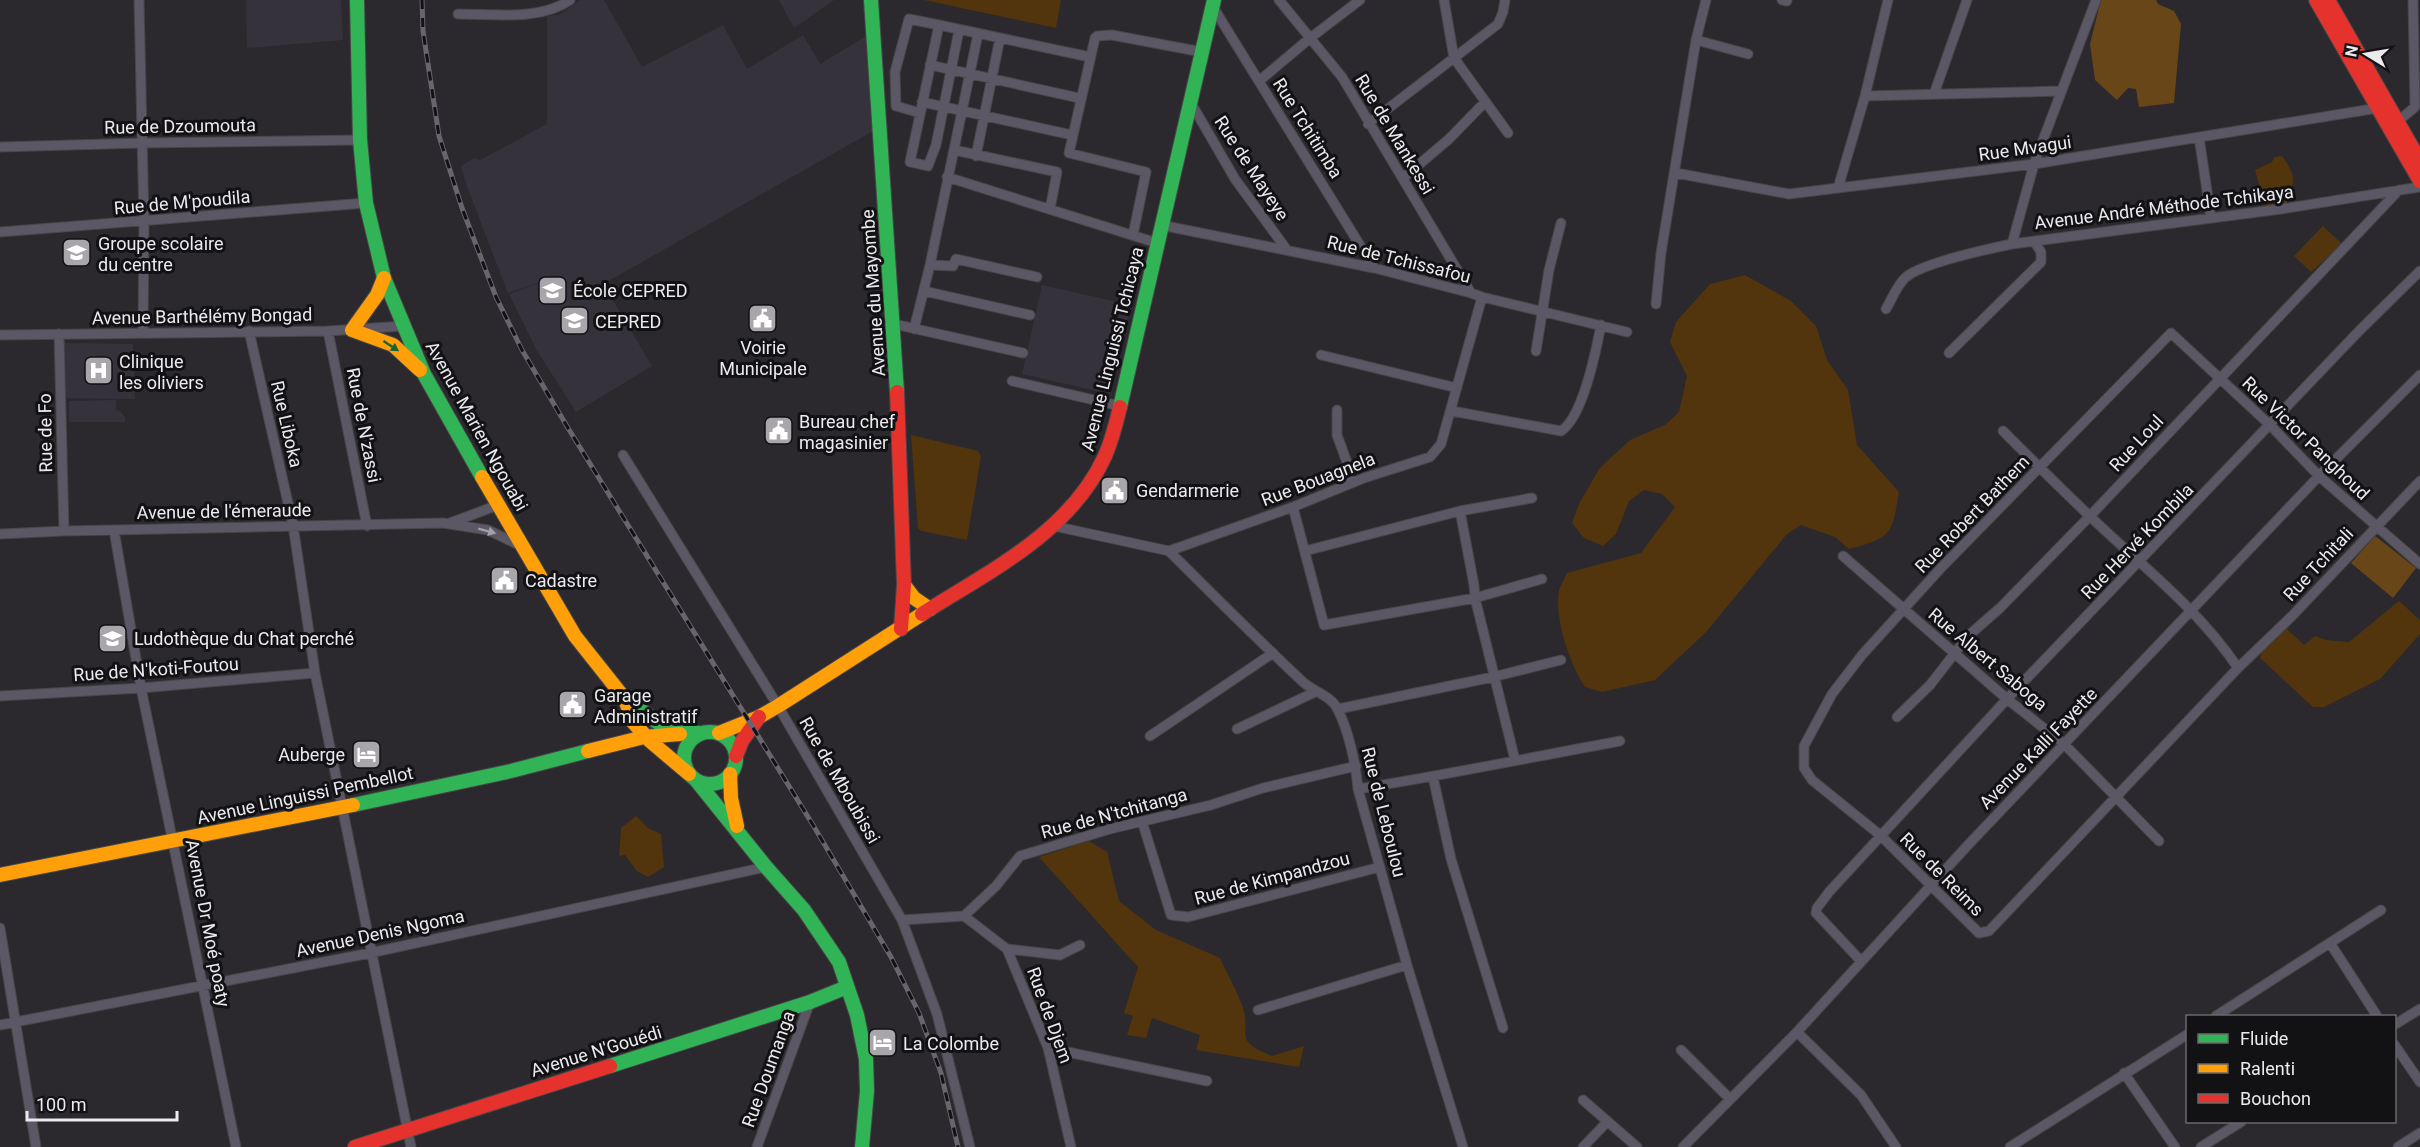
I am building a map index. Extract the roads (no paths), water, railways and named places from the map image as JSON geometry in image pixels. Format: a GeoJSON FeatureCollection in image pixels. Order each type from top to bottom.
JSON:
{"type":"FeatureCollection","features":[{"type":"Feature","properties":{"kind":"street"},"geometry":{"type":"LineString","coordinates":[[139,0],[144,222],[143,332]]}},
{"type":"Feature","properties":{"kind":"street","name":"Avenue Marien Ngouabi"},"geometry":{"type":"LineString","coordinates":[[357,0],[360,140],[366,203],[384,278],[424,374],[575,636],[625,699],[635,704],[662,729],[680,734]]}},
{"type":"Feature","properties":{"kind":"street"},"geometry":{"type":"LineString","coordinates":[[459,14],[528,14],[546,11],[570,0]]}},
{"type":"Feature","properties":{"kind":"street","name":"Avenue du Mayombe"},"geometry":{"type":"LineString","coordinates":[[871,0],[894,324],[904,585],[901,629]]}},
{"type":"Feature","properties":{"kind":"street","name":"Rue de Mankessi"},"geometry":{"type":"LineString","coordinates":[[1279,0],[1342,77],[1368,124],[1472,293]]}},
{"type":"Feature","properties":{"kind":"street"},"geometry":{"type":"LineString","coordinates":[[1259,81],[1360,0]]}},
{"type":"Feature","properties":{"kind":"street"},"geometry":{"type":"LineString","coordinates":[[1444,0],[1454,58],[1508,133]]}},
{"type":"Feature","properties":{"kind":"street"},"geometry":{"type":"LineString","coordinates":[[1368,124],[1498,24],[1505,0]]}},
{"type":"Feature","properties":{"kind":"street"},"geometry":{"type":"LineString","coordinates":[[1656,304],[1661,254],[1696,40],[1706,0]]}},
{"type":"Feature","properties":{"kind":"street"},"geometry":{"type":"LineString","coordinates":[[1838,188],[1888,0]]}},
{"type":"Feature","properties":{"kind":"street"},"geometry":{"type":"LineString","coordinates":[[1934,94],[1966,0]]}},
{"type":"Feature","properties":{"kind":"street"},"geometry":{"type":"LineString","coordinates":[[2012,244],[2034,164],[2096,0]]}},
{"type":"Feature","properties":{"kind":"street"},"geometry":{"type":"LineString","coordinates":[[2316,0],[2420,181]]}},
{"type":"Feature","properties":{"kind":"street"},"geometry":{"type":"LineString","coordinates":[[2328,0],[2420,161]]}},
{"type":"Feature","properties":{"kind":"street","name":"Avenue Linguissi Tchicaya"},"geometry":{"type":"LineString","coordinates":[[759,717],[1031,545],[1054,526],[1100,467],[1110,443],[1213,3]]}},
{"type":"Feature","properties":{"kind":"street","name":"Rue Tchitimba"},"geometry":{"type":"LineString","coordinates":[[1213,3],[1374,268]]}},
{"type":"Feature","properties":{"kind":"street"},"geometry":{"type":"LineString","coordinates":[[2397,122],[2417,105],[2416,3]]}},
{"type":"Feature","properties":{"kind":"street"},"geometry":{"type":"LineString","coordinates":[[920,113],[896,106],[895,72],[909,19],[1090,57]]}},
{"type":"Feature","properties":{"kind":"street"},"geometry":{"type":"LineString","coordinates":[[939,25],[910,162],[928,166],[936,145],[959,30]]}},
{"type":"Feature","properties":{"kind":"street"},"geometry":{"type":"LineString","coordinates":[[914,329],[930,265],[978,34]]}},
{"type":"Feature","properties":{"kind":"street"},"geometry":{"type":"LineString","coordinates":[[1133,235],[1146,172],[1069,153],[1079,98],[1095,38],[1101,35],[1202,52]]}},
{"type":"Feature","properties":{"kind":"street"},"geometry":{"type":"LineString","coordinates":[[976,156],[1000,38]]}},
{"type":"Feature","properties":{"kind":"street"},"geometry":{"type":"LineString","coordinates":[[1696,40],[1748,54]]}},
{"type":"Feature","properties":{"kind":"street"},"geometry":{"type":"LineString","coordinates":[[930,65],[1079,98]]}},
{"type":"Feature","properties":{"kind":"street"},"geometry":{"type":"LineString","coordinates":[[1864,96],[2061,91]]}},
{"type":"Feature","properties":{"kind":"street"},"geometry":{"type":"LineString","coordinates":[[922,102],[1072,135]]}},
{"type":"Feature","properties":{"kind":"street"},"geometry":{"type":"LineString","coordinates":[[1403,178],[1449,139],[1485,102]]}},
{"type":"Feature","properties":{"kind":"street","name":"Rue de Mayeye"},"geometry":{"type":"LineString","coordinates":[[1191,103],[1235,179],[1287,250]]}},
{"type":"Feature","properties":{"kind":"street","name":"Rue Mvagui"},"geometry":{"type":"LineString","coordinates":[[1676,173],[1789,194],[2034,164],[2378,108]]}},
{"type":"Feature","properties":{"kind":"street"},"geometry":{"type":"LineString","coordinates":[[2199,137],[2211,218]]}},
{"type":"Feature","properties":{"kind":"street","name":"Rue de Dzoumouta"},"geometry":{"type":"LineString","coordinates":[[0,147],[360,140]]}},
{"type":"Feature","properties":{"kind":"street"},"geometry":{"type":"LineString","coordinates":[[954,150],[1058,172],[1050,209]]}},
{"type":"Feature","properties":{"kind":"street"},"geometry":{"type":"LineString","coordinates":[[947,177],[1157,243]]}},
{"type":"Feature","properties":{"kind":"street","name":"Avenue André Méthode Tchikaya"},"geometry":{"type":"LineString","coordinates":[[1886,309],[1906,278],[1916,272],[1972,253],[2034,240],[2211,218],[2420,187]]}},
{"type":"Feature","properties":{"kind":"street","name":"Rue Loul"},"geometry":{"type":"LineString","coordinates":[[1897,717],[1930,685],[1968,636],[2000,608],[2090,516],[2399,190]]}},
{"type":"Feature","properties":{"kind":"street","name":"Rue de M'poudila"},"geometry":{"type":"LineString","coordinates":[[0,232],[366,203]]}},
{"type":"Feature","properties":{"kind":"street"},"geometry":{"type":"LineString","coordinates":[[1536,351],[1549,270],[1561,224]]}},
{"type":"Feature","properties":{"kind":"street","name":"Rue de Tchissafou"},"geometry":{"type":"LineString","coordinates":[[1161,225],[1374,268],[1627,332]]}},
{"type":"Feature","properties":{"kind":"street"},"geometry":{"type":"LineString","coordinates":[[1949,353],[2041,262],[2042,255],[2034,240]]}},
{"type":"Feature","properties":{"kind":"street"},"geometry":{"type":"LineString","coordinates":[[930,265],[952,266],[956,259],[1037,278]]}},
{"type":"Feature","properties":{"kind":"street","name":"Rue Hervé Kombila"},"geometry":{"type":"LineString","coordinates":[[1860,960],[1818,916],[1816,910],[1829,892],[2007,699],[2360,330],[2420,272]]}},
{"type":"Feature","properties":{"kind":"street"},"geometry":{"type":"LineString","coordinates":[[384,278],[377,295],[352,330],[393,345],[424,374]]}},
{"type":"Feature","properties":{"kind":"street"},"geometry":{"type":"LineString","coordinates":[[924,291],[1030,315]]}},
{"type":"Feature","properties":{"kind":"street","name":"Rue Bouagnela"},"geometry":{"type":"LineString","coordinates":[[1169,551],[1293,507],[1349,483],[1430,457],[1441,444],[1452,411],[1482,297]]}},
{"type":"Feature","properties":{"kind":"street"},"geometry":{"type":"LineString","coordinates":[[894,324],[1023,353]]}},
{"type":"Feature","properties":{"kind":"street"},"geometry":{"type":"LineString","coordinates":[[1452,411],[1561,431],[1569,423],[1590,377],[1601,325]]}},
{"type":"Feature","properties":{"kind":"street","name":"Avenue Barthélémy Bongad"},"geometry":{"type":"LineString","coordinates":[[0,335],[328,331],[404,326]]}},
{"type":"Feature","properties":{"kind":"street","name":"Rue Liboka"},"geometry":{"type":"LineString","coordinates":[[249,331],[293,525],[315,673],[411,1147]]}},
{"type":"Feature","properties":{"kind":"street","name":"Rue de N'zassi"},"geometry":{"type":"LineString","coordinates":[[328,331],[367,526]]}},
{"type":"Feature","properties":{"kind":"street","name":"Rue Victor Panghoud"},"geometry":{"type":"LineString","coordinates":[[2171,333],[2270,425],[2319,476],[2420,564]]}},
{"type":"Feature","properties":{"kind":"street","name":"Rue Robert Bathem"},"geometry":{"type":"LineString","coordinates":[[1812,730],[1832,694],[1862,655],[2171,333]]}},
{"type":"Feature","properties":{"kind":"street","name":"Rue de Fo"},"geometry":{"type":"LineString","coordinates":[[59,334],[64,531]]}},
{"type":"Feature","properties":{"kind":"street"},"geometry":{"type":"LineString","coordinates":[[1321,355],[1457,388]]}},
{"type":"Feature","properties":{"kind":"street","name":"Avenue Kalli Fayette"},"geometry":{"type":"LineString","coordinates":[[1683,1147],[1797,1032],[1860,960],[2319,476],[2420,375]]}},
{"type":"Feature","properties":{"kind":"street"},"geometry":{"type":"LineString","coordinates":[[1012,381],[1119,406]]}},
{"type":"Feature","properties":{"kind":"street"},"geometry":{"type":"LineString","coordinates":[[1337,410],[1337,435],[1344,450],[1349,483]]}},
{"type":"Feature","properties":{"kind":"street"},"geometry":{"type":"LineString","coordinates":[[2003,431],[2192,611],[2238,668]]}},
{"type":"Feature","properties":{"kind":"street","name":"Rue de Mboubissi"},"geometry":{"type":"LineString","coordinates":[[623,455],[778,706],[902,920],[937,1014],[970,1147]]}},
{"type":"Feature","properties":{"kind":"street","name":"Rue Tchitali"},"geometry":{"type":"LineString","coordinates":[[1982,932],[1989,931],[2238,668],[2292,616],[2420,481]]}},
{"type":"Feature","properties":{"kind":"street"},"geometry":{"type":"LineString","coordinates":[[1305,551],[1460,511],[1532,498]]}},
{"type":"Feature","properties":{"kind":"street","name":"Avenue de l'émeraude"},"geometry":{"type":"LineString","coordinates":[[448,524],[498,505]]}},
{"type":"Feature","properties":{"kind":"street"},"geometry":{"type":"LineString","coordinates":[[1293,507],[1324,625],[1475,598],[1542,579]]}},
{"type":"Feature","properties":{"kind":"street"},"geometry":{"type":"LineString","coordinates":[[1460,511],[1475,598],[1515,760]]}},
{"type":"Feature","properties":{"kind":"street","name":"Avenue de l'émeraude"},"geometry":{"type":"LineString","coordinates":[[0,534],[293,525],[448,524],[488,530],[523,548]]}},
{"type":"Feature","properties":{"kind":"street"},"geometry":{"type":"LineString","coordinates":[[1054,526],[1169,551],[1273,653],[1315,692],[1330,699],[1338,710],[1561,660]]}},
{"type":"Feature","properties":{"kind":"street","name":"Avenue Dr Moé poaty"},"geometry":{"type":"LineString","coordinates":[[114,530],[141,688],[236,1147]]}},
{"type":"Feature","properties":{"kind":"street","name":"Rue Albert Saboga"},"geometry":{"type":"LineString","coordinates":[[1843,556],[1954,654],[2064,744],[2159,841]]}},
{"type":"Feature","properties":{"kind":"street"},"geometry":{"type":"LineString","coordinates":[[904,585],[914,598],[930,609]]}},
{"type":"Feature","properties":{"kind":"street"},"geometry":{"type":"LineString","coordinates":[[1150,736],[1273,653]]}},
{"type":"Feature","properties":{"kind":"street","name":"Rue de N'koti-Foutou"},"geometry":{"type":"LineString","coordinates":[[0,696],[141,688],[315,673]]}},
{"type":"Feature","properties":{"kind":"street"},"geometry":{"type":"LineString","coordinates":[[1238,729],[1315,692]]}},
{"type":"Feature","properties":{"kind":"street","name":"Avenue Marien Ngouabi"},"geometry":{"type":"LineString","coordinates":[[625,699],[626,707],[644,737],[692,777],[739,831],[810,919],[839,962],[857,1015],[866,1059],[867,1091],[862,1147]]}},
{"type":"Feature","properties":{"kind":"street","name":"Rue de Leboulou"},"geometry":{"type":"LineString","coordinates":[[1338,710],[1356,766],[1358,789],[1407,965],[1463,1147]]}},
{"type":"Feature","properties":{"kind":"street"},"geometry":{"type":"LineString","coordinates":[[616,746],[627,730],[630,714]]}},
{"type":"Feature","properties":{"kind":"street"},"geometry":{"type":"LineString","coordinates":[[719,733],[759,717]]}},
{"type":"Feature","properties":{"kind":"street"},"geometry":{"type":"LineString","coordinates":[[736,756],[734,747],[719,733],[710,731],[699,733],[685,747],[684,766],[692,777],[714,784],[723,780],[730,774],[742,741],[759,717]]}},
{"type":"Feature","properties":{"kind":"street","name":"Rue de Reims"},"geometry":{"type":"LineString","coordinates":[[1812,730],[1804,746],[1803,759],[1808,774],[1880,835],[1979,933],[1982,932]]}},
{"type":"Feature","properties":{"kind":"street","name":"Avenue Marien Ngouabi"},"geometry":{"type":"LineString","coordinates":[[616,746],[644,737],[699,733]]}},
{"type":"Feature","properties":{"kind":"street"},"geometry":{"type":"LineString","coordinates":[[1358,789],[1620,741]]}},
{"type":"Feature","properties":{"kind":"street","name":"Avenue Marien Ngouabi"},"geometry":{"type":"LineString","coordinates":[[616,746],[640,748],[664,754]]}},
{"type":"Feature","properties":{"kind":"street","name":"Avenue Linguissi Pembellot"},"geometry":{"type":"LineString","coordinates":[[0,875],[342,807],[616,746]]}},
{"type":"Feature","properties":{"kind":"street","name":"Rue de N'tchitanga"},"geometry":{"type":"LineString","coordinates":[[964,916],[996,886],[1020,856],[1142,821],[1211,805],[1263,788],[1356,766]]}},
{"type":"Feature","properties":{"kind":"street","name":"Avenue Marien Ngouabi"},"geometry":{"type":"LineString","coordinates":[[730,774],[731,798],[739,831]]}},
{"type":"Feature","properties":{"kind":"street"},"geometry":{"type":"LineString","coordinates":[[1433,777],[1451,859],[1503,1028]]}},
{"type":"Feature","properties":{"kind":"street","name":"Rue de Kimpandzou"},"geometry":{"type":"LineString","coordinates":[[1142,821],[1171,915],[1188,917],[1380,867]]}},
{"type":"Feature","properties":{"kind":"street","name":"Avenue Denis Ngoma"},"geometry":{"type":"LineString","coordinates":[[0,1025],[370,953],[766,867]]}},
{"type":"Feature","properties":{"kind":"street"},"geometry":{"type":"LineString","coordinates":[[2219,1015],[2381,910]]}},
{"type":"Feature","properties":{"kind":"street"},"geometry":{"type":"LineString","coordinates":[[902,920],[964,916]]}},
{"type":"Feature","properties":{"kind":"street","name":"Rue de Djem"},"geometry":{"type":"LineString","coordinates":[[964,916],[1007,949],[1048,1048],[1071,1147]]}},
{"type":"Feature","properties":{"kind":"street"},"geometry":{"type":"LineString","coordinates":[[0,928],[36,1147]]}},
{"type":"Feature","properties":{"kind":"street"},"geometry":{"type":"LineString","coordinates":[[2330,943],[2375,1015]]}},
{"type":"Feature","properties":{"kind":"street"},"geometry":{"type":"LineString","coordinates":[[1007,949],[1060,955],[1080,945]]}},
{"type":"Feature","properties":{"kind":"street"},"geometry":{"type":"LineString","coordinates":[[1258,1010],[1407,965]]}},
{"type":"Feature","properties":{"kind":"street","name":"Avenue N'Gouédi"},"geometry":{"type":"LineString","coordinates":[[355,1147],[810,1002],[847,987]]}},
{"type":"Feature","properties":{"kind":"street","name":"Rue Doumanga"},"geometry":{"type":"LineString","coordinates":[[757,1147],[810,1002]]}},
{"type":"Feature","properties":{"kind":"street"},"geometry":{"type":"LineString","coordinates":[[2396,1023],[2420,1009]]}},
{"type":"Feature","properties":{"kind":"street"},"geometry":{"type":"LineString","coordinates":[[1797,1032],[1861,1095],[1896,1147]]}},
{"type":"Feature","properties":{"kind":"street"},"geometry":{"type":"LineString","coordinates":[[2010,1147],[2186,1035]]}},
{"type":"Feature","properties":{"kind":"street"},"geometry":{"type":"LineString","coordinates":[[2396,1047],[2420,1082]]}},
{"type":"Feature","properties":{"kind":"street"},"geometry":{"type":"LineString","coordinates":[[1048,1048],[1207,1081]]}},
{"type":"Feature","properties":{"kind":"street"},"geometry":{"type":"LineString","coordinates":[[1681,1050],[1730,1099]]}},
{"type":"Feature","properties":{"kind":"street"},"geometry":{"type":"LineString","coordinates":[[2124,1073],[2175,1147]]}},
{"type":"Feature","properties":{"kind":"street"},"geometry":{"type":"LineString","coordinates":[[1582,1100],[1636,1147]]}},
{"type":"Feature","properties":{"kind":"street"},"geometry":{"type":"LineString","coordinates":[[1583,1147],[1607,1122]]}},
{"type":"Feature","properties":{"kind":"street"},"geometry":{"type":"LineString","coordinates":[[2201,1147],[2239,1123]]}},
{"type":"Feature","properties":{"kind":"street"},"geometry":{"type":"LineString","coordinates":[[2398,1147],[2420,1133]]}},
{"type":"Feature","properties":{"kind":"railway"},"geometry":{"type":"LineString","coordinates":[[422,0],[423,31],[439,136],[462,208],[496,297],[522,350],[568,428],[813,825],[891,957],[919,1013],[941,1073],[958,1147]]}},
{"type":"Feature","properties":{"kind":"place","name":"Groupe scolaire du centre"},"geometry":{"type":"Point","coordinates":[77,253]}},
{"type":"Feature","properties":{"kind":"place","name":"École CEPRED"},"geometry":{"type":"Point","coordinates":[552,290]}},
{"type":"Feature","properties":{"kind":"place","name":"Voirie Municipale"},"geometry":{"type":"Point","coordinates":[763,318]}},
{"type":"Feature","properties":{"kind":"place","name":"CEPRED"},"geometry":{"type":"Point","coordinates":[574,321]}},
{"type":"Feature","properties":{"kind":"place","name":"Clinique les oliviers"},"geometry":{"type":"Point","coordinates":[98,371]}},
{"type":"Feature","properties":{"kind":"place","name":"Bureau chef magasinier"},"geometry":{"type":"Point","coordinates":[778,431]}},
{"type":"Feature","properties":{"kind":"place","name":"Gendarmerie"},"geometry":{"type":"Point","coordinates":[1115,490]}},
{"type":"Feature","properties":{"kind":"place","name":"Cadastre"},"geometry":{"type":"Point","coordinates":[504,580]}},
{"type":"Feature","properties":{"kind":"place","name":"Ludothèque du Chat perché"},"geometry":{"type":"Point","coordinates":[113,638]}},
{"type":"Feature","properties":{"kind":"place","name":"Garage Administratif"},"geometry":{"type":"Point","coordinates":[573,705]}},
{"type":"Feature","properties":{"kind":"place","name":"Auberge"},"geometry":{"type":"Point","coordinates":[366,754]}},
{"type":"Feature","properties":{"kind":"place","name":"La Colombe"},"geometry":{"type":"Point","coordinates":[882,1043]}}]}
